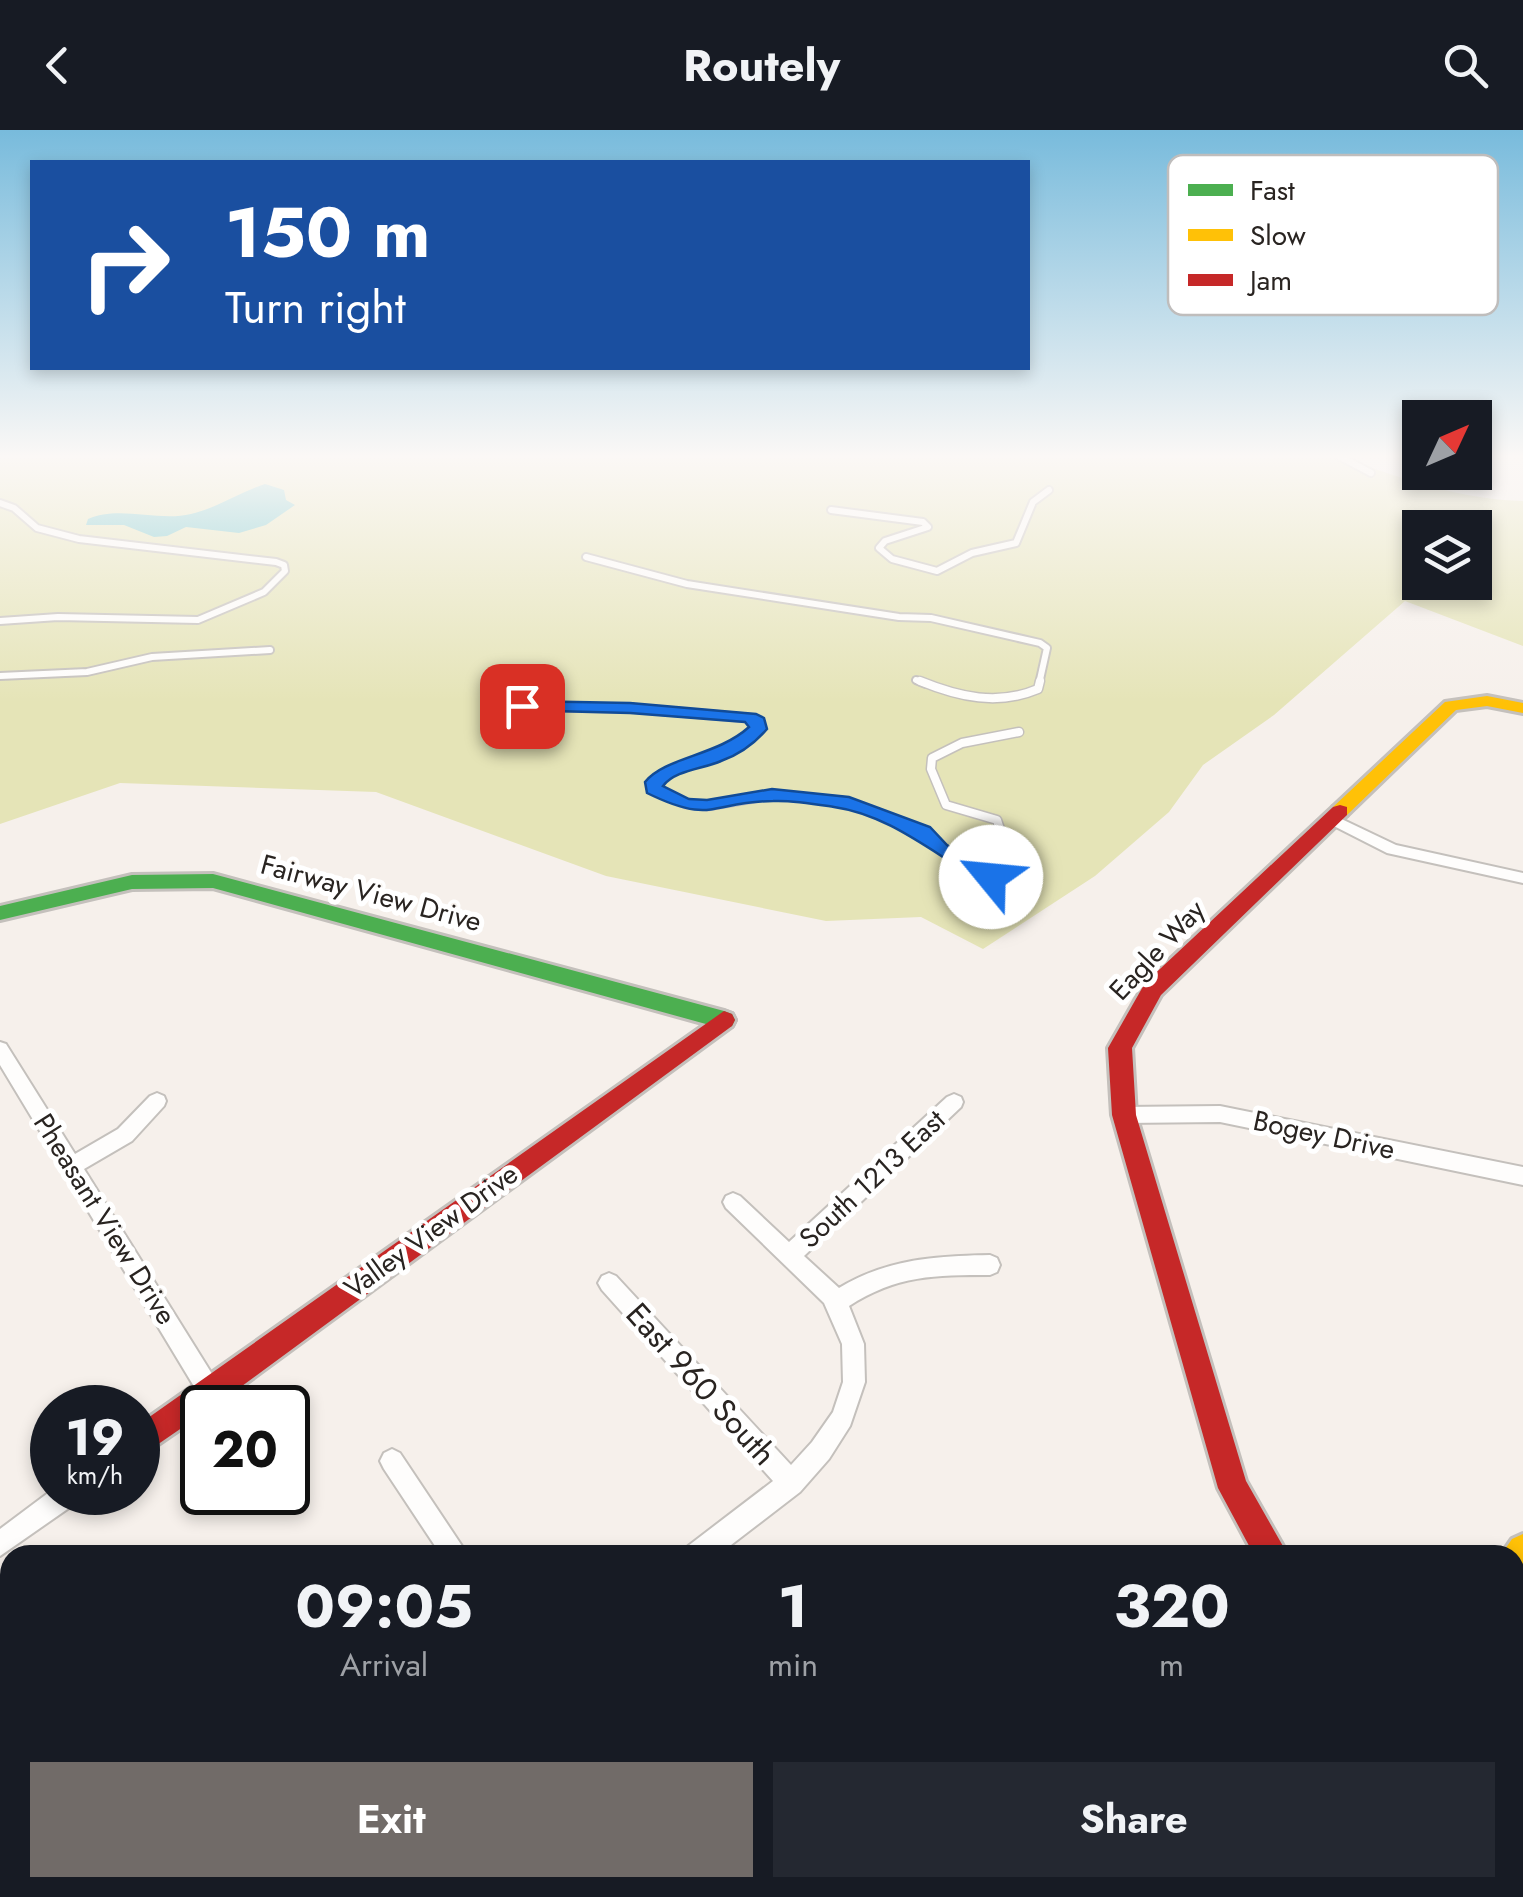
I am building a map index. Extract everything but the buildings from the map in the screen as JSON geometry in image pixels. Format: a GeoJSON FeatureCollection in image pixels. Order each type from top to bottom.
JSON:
{"type":"FeatureCollection","features":[{"type":"Feature","properties":{"kind":"main road","name":"Eagle Way"},"geometry":{"type":"LineString","coordinates":[[1266,1545],[1234,1488],[1124,1115],[1116,1057],[1129,1020],[1153,989],[1451,706],[1470,699],[1496,700],[1523,708]]}},
{"type":"Feature","properties":{"kind":"main road","name":"Fairway View Drive"},"geometry":{"type":"LineString","coordinates":[[0,913],[146,878],[179,876],[213,881],[724,1020]]}},
{"type":"Feature","properties":{"kind":"main road","name":"Valley View Drive"},"geometry":{"type":"LineString","coordinates":[[217,1385],[724,1020]]}},
{"type":"Feature","properties":{"kind":"street"},"geometry":{"type":"LineString","coordinates":[[1332,819],[1392,849],[1523,878]]}},
{"type":"Feature","properties":{"kind":"street","name":"Pheasant View Drive"},"geometry":{"type":"LineString","coordinates":[[0,1049],[207,1385]]}},
{"type":"Feature","properties":{"kind":"street"},"geometry":{"type":"LineString","coordinates":[[71,1166],[124,1135],[158,1101]]}},
{"type":"Feature","properties":{"kind":"street","name":"South 1213 East"},"geometry":{"type":"LineString","coordinates":[[789,1256],[954,1102]]}},
{"type":"Feature","properties":{"kind":"street","name":"Bogey Drive"},"geometry":{"type":"LineString","coordinates":[[1124,1115],[1220,1114],[1523,1176]]}},
{"type":"Feature","properties":{"kind":"street"},"geometry":{"type":"LineString","coordinates":[[710,1545],[792,1484],[829,1440],[853,1396],[854,1350],[836,1302],[733,1202]]}},
{"type":"Feature","properties":{"kind":"street"},"geometry":{"type":"LineString","coordinates":[[836,1302],[873,1277],[910,1266],[990,1265]]}},
{"type":"Feature","properties":{"kind":"street","name":"East 960 South"},"geometry":{"type":"LineString","coordinates":[[609,1283],[792,1484]]}},
{"type":"Feature","properties":{"kind":"street"},"geometry":{"type":"LineString","coordinates":[[392,1460],[449,1545]]}},
{"type":"Feature","properties":{"kind":"street"},"geometry":{"type":"LineString","coordinates":[[0,1544],[39,1515]]}},
{"type":"Feature","properties":{"kind":"lane"},"geometry":{"type":"LineString","coordinates":[[0,621],[58,617],[198,620],[264,592],[285,571],[284,565],[276,562],[77,537]]}},
{"type":"Feature","properties":{"kind":"lane"},"geometry":{"type":"LineString","coordinates":[[896,537],[879,548],[892,559],[937,571],[972,553],[1021,537]]}},
{"type":"Feature","properties":{"kind":"lane"},"geometry":{"type":"LineString","coordinates":[[586,557],[687,584],[899,617],[932,618],[1040,643],[1047,648],[1038,689],[1026,696],[972,698],[916,680]]}},
{"type":"Feature","properties":{"kind":"lane"},"geometry":{"type":"LineString","coordinates":[[0,676],[88,672],[152,657],[270,650]]}},
{"type":"Feature","properties":{"kind":"lane"},"geometry":{"type":"LineString","coordinates":[[522,706],[630,708],[750,718],[758,722],[758,729],[745,740],[718,756],[664,773],[654,782],[654,788],[686,804],[707,806],[772,795],[842,801],[924,832],[940,849],[991,877],[1008,874],[1011,863],[996,820],[946,805],[931,770],[932,758],[943,750],[990,735],[1018,732]]}},
{"type":"Feature","properties":{"kind":"green space"},"geometry":{"type":"Polygon","coordinates":[[[0,537],[1402,537],[1402,600],[1492,600],[1492,537],[1523,537],[1523,646],[1405,601],[1274,715],[1203,765],[1169,812],[1095,876],[983,949],[921,917],[826,921],[606,876],[376,792],[120,783],[0,824],[0,537]]]}},
{"type":"Feature","properties":{"kind":"traffic: fast"},"geometry":{"type":"LineString","coordinates":[[0,913],[132,882],[213,881],[724,1020]]}},
{"type":"Feature","properties":{"kind":"traffic: slow"},"geometry":{"type":"LineString","coordinates":[[1340,811],[1451,706],[1487,701],[1523,708]]}},
{"type":"Feature","properties":{"kind":"traffic: jam"},"geometry":{"type":"LineString","coordinates":[[1266,1545],[1233,1488],[1124,1115],[1120,1048],[1153,989],[1340,811]]}},
{"type":"Feature","properties":{"kind":"traffic: jam"},"geometry":{"type":"LineString","coordinates":[[160,1427],[724,1020]]}},
{"type":"Feature","properties":{"kind":"route"},"geometry":{"type":"LineString","coordinates":[[522,706],[630,708],[750,718],[758,722],[758,729],[733,749],[664,773],[654,782],[654,788],[686,804],[707,806],[772,795],[842,801],[924,832],[940,849],[991,877]]}}]}
